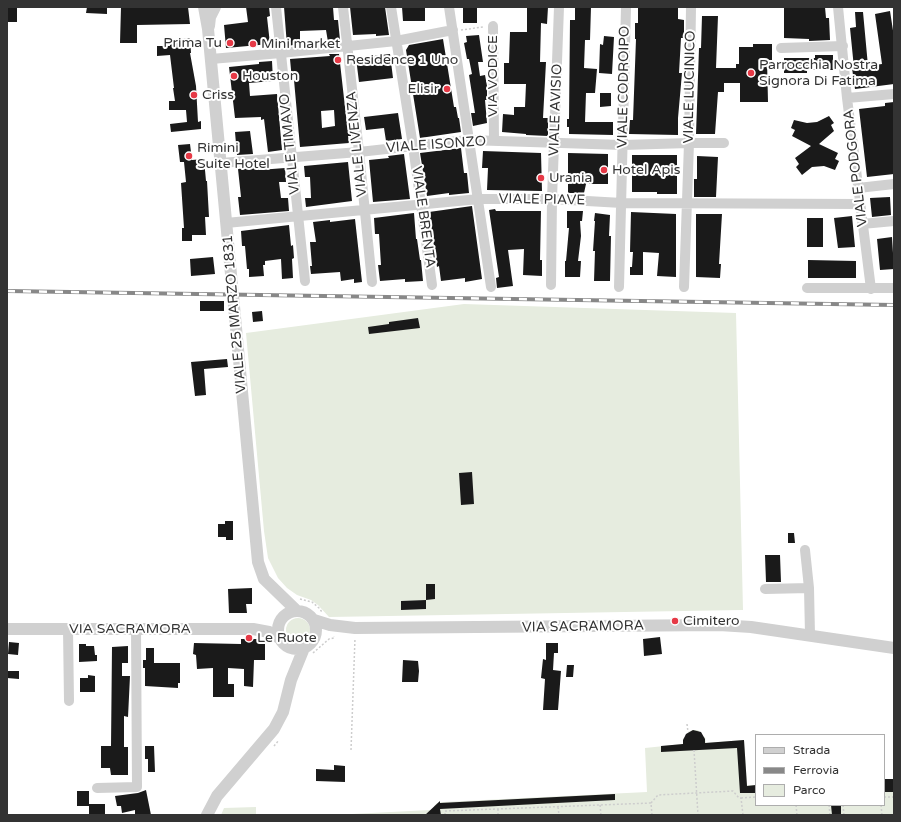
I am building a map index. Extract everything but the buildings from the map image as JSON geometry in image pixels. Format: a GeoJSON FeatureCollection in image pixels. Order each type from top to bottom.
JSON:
{"type":"FeatureCollection","features":[{"type":"Feature","properties":{"kind":"street","name":"VIALE 25 MARZO 1831"},"geometry":{"type":"LineString","coordinates":[[204,7],[211,59],[258,562],[264,579],[297,611]]}},
{"type":"Feature","properties":{"kind":"street","name":"VIALE 25 MARZO 1831"},"geometry":{"type":"LineString","coordinates":[[208,29],[210,17],[215,7]]}},
{"type":"Feature","properties":{"kind":"street","name":"VIALE TIMAVO"},"geometry":{"type":"LineString","coordinates":[[276,7],[305,281]]}},
{"type":"Feature","properties":{"kind":"street","name":"VIALE LIVENZA"},"geometry":{"type":"LineString","coordinates":[[343,7],[346,47],[359,152],[372,282]]}},
{"type":"Feature","properties":{"kind":"street","name":"VIALE BRENTA"},"geometry":{"type":"LineString","coordinates":[[391,7],[413,146],[432,285]]}},
{"type":"Feature","properties":{"kind":"street"},"geometry":{"type":"LineString","coordinates":[[448,7],[453,30],[468,140],[479,199],[491,286]]}},
{"type":"Feature","properties":{"kind":"street","name":"VIALE AVISIO"},"geometry":{"type":"LineString","coordinates":[[551,285],[552,199],[559,7]]}},
{"type":"Feature","properties":{"kind":"street","name":"VIALE CODROIPO"},"geometry":{"type":"LineString","coordinates":[[620,288],[626,7]]}},
{"type":"Feature","properties":{"kind":"street","name":"VIALE LUCINICO"},"geometry":{"type":"LineString","coordinates":[[684,287],[689,143],[691,7]]}},
{"type":"Feature","properties":{"kind":"street","name":"VIALE PODGORA"},"geometry":{"type":"LineString","coordinates":[[838,7],[847,98],[871,289]]}},
{"type":"Feature","properties":{"kind":"street","name":"VIA VODICE"},"geometry":{"type":"LineString","coordinates":[[493,26],[494,141]]}},
{"type":"Feature","properties":{"kind":"street"},"geometry":{"type":"LineString","coordinates":[[211,59],[396,42],[453,30]]}},
{"type":"Feature","properties":{"kind":"street"},"geometry":{"type":"LineString","coordinates":[[781,48],[843,46]]}},
{"type":"Feature","properties":{"kind":"street"},"geometry":{"type":"LineString","coordinates":[[847,98],[894,94]]}},
{"type":"Feature","properties":{"kind":"street","name":"VIALE ISONZO"},"geometry":{"type":"LineString","coordinates":[[221,163],[291,156],[359,152],[468,140],[623,145],[724,143]]}},
{"type":"Feature","properties":{"kind":"street"},"geometry":{"type":"LineString","coordinates":[[858,188],[894,184]]}},
{"type":"Feature","properties":{"kind":"street","name":"VIALE PIAVE"},"geometry":{"type":"LineString","coordinates":[[226,223],[479,199],[552,199],[622,203],[860,204]]}},
{"type":"Feature","properties":{"kind":"street"},"geometry":{"type":"LineString","coordinates":[[862,224],[894,221]]}},
{"type":"Feature","properties":{"kind":"street"},"geometry":{"type":"LineString","coordinates":[[807,288],[894,288]]}},
{"type":"Feature","properties":{"kind":"street"},"geometry":{"type":"LineString","coordinates":[[805,550],[809,588],[810,635]]}},
{"type":"Feature","properties":{"kind":"street"},"geometry":{"type":"LineString","coordinates":[[766,589],[809,588]]}},
{"type":"Feature","properties":{"kind":"street"},"geometry":{"type":"LineString","coordinates":[[278,593],[282,619]]}},
{"type":"Feature","properties":{"kind":"street"},"geometry":{"type":"LineString","coordinates":[[207,815],[217,796],[274,729],[283,712],[291,680],[316,629],[319,617],[297,611],[288,613],[282,619],[279,627],[281,639],[291,647],[297,648],[308,644]]}},
{"type":"Feature","properties":{"kind":"street","name":"VIA SACRAMORA"},"geometry":{"type":"LineString","coordinates":[[319,617],[330,625],[355,628]]}},
{"type":"Feature","properties":{"kind":"street","name":"VIA SACRAMORA"},"geometry":{"type":"LineString","coordinates":[[252,628],[282,619]]}},
{"type":"Feature","properties":{"kind":"street","name":"VIA SACRAMORA"},"geometry":{"type":"LineString","coordinates":[[308,644],[331,631],[355,628],[719,625],[751,627],[894,646]]}},
{"type":"Feature","properties":{"kind":"street"},"geometry":{"type":"LineString","coordinates":[[98,788],[137,787],[136,628]]}},
{"type":"Feature","properties":{"kind":"street","name":"VIA SACRAMORA"},"geometry":{"type":"LineString","coordinates":[[7,629],[252,628],[269,632],[281,639]]}},
{"type":"Feature","properties":{"kind":"street"},"geometry":{"type":"LineString","coordinates":[[68,629],[69,701]]}},
{"type":"Feature","properties":{"kind":"street"},"geometry":{"type":"LineString","coordinates":[[291,647],[291,680]]}},
{"type":"Feature","properties":{"kind":"path","name":"VIA VODICE"},"geometry":{"type":"LineString","coordinates":[[453,30],[493,26]]}},
{"type":"Feature","properties":{"kind":"path"},"geometry":{"type":"LineString","coordinates":[[296,598],[312,602],[319,608],[319,617]]}},
{"type":"Feature","properties":{"kind":"path"},"geometry":{"type":"LineString","coordinates":[[351,750],[355,628]]}},
{"type":"Feature","properties":{"kind":"path"},"geometry":{"type":"LineString","coordinates":[[688,724],[688,732]]}},
{"type":"Feature","properties":{"kind":"path"},"geometry":{"type":"LineString","coordinates":[[694,750],[698,815]]}},
{"type":"Feature","properties":{"kind":"path"},"geometry":{"type":"LineString","coordinates":[[652,815],[651,803],[658,795],[733,791],[739,798],[755,797]]}},
{"type":"Feature","properties":{"kind":"path"},"geometry":{"type":"LineString","coordinates":[[742,798],[743,815]]}},
{"type":"Feature","properties":{"kind":"path"},"geometry":{"type":"LineString","coordinates":[[445,815],[445,811],[651,803]]}},
{"type":"Feature","properties":{"kind":"path"},"geometry":{"type":"LineString","coordinates":[[600,805],[600,815]]}},
{"type":"Feature","properties":{"kind":"path"},"geometry":{"type":"LineString","coordinates":[[558,806],[559,815]]}},
{"type":"Feature","properties":{"kind":"path"},"geometry":{"type":"LineString","coordinates":[[498,809],[498,815]]}},
{"type":"Feature","properties":{"kind":"green space"},"geometry":{"type":"Polygon","coordinates":[[[464,304],[736,313],[743,610],[329,617],[311,600],[297,595],[287,588],[278,578],[268,558],[264,531],[246,333],[464,304]]]}},
{"type":"Feature","properties":{"kind":"green space"},"geometry":{"type":"Polygon","coordinates":[[[298,618],[307,621],[310,630],[307,639],[298,642],[289,639],[286,630],[289,621],[298,618]]]}},
{"type":"Feature","properties":{"kind":"green space"},"geometry":{"type":"Polygon","coordinates":[[[698,730],[703,737],[705,737],[706,743],[744,740],[747,785],[755,785],[755,806],[885,806],[885,779],[894,779],[894,815],[332,815],[434,810],[434,806],[437,803],[443,802],[647,792],[645,748],[683,744],[683,738],[685,738],[688,732],[698,730]]]}},
{"type":"Feature","properties":{"kind":"green space"},"geometry":{"type":"Polygon","coordinates":[[[256,807],[256,815],[221,815],[224,808],[256,807]]]}},
{"type":"Feature","properties":{"kind":"railway"},"geometry":{"type":"LineString","coordinates":[[7,291],[894,305]]}},
{"type":"Feature","properties":{"kind":"place","name":"Prima Tu"},"geometry":{"type":"Point","coordinates":[230,43]}},
{"type":"Feature","properties":{"kind":"place","name":"Mini market"},"geometry":{"type":"Point","coordinates":[253,44]}},
{"type":"Feature","properties":{"kind":"place","name":"Residence 1 Uno"},"geometry":{"type":"Point","coordinates":[338,60]}},
{"type":"Feature","properties":{"kind":"place","name":"Parrocchia Nostra Signora Di Fatima"},"geometry":{"type":"Point","coordinates":[751,73]}},
{"type":"Feature","properties":{"kind":"place","name":"Houston"},"geometry":{"type":"Point","coordinates":[234,76]}},
{"type":"Feature","properties":{"kind":"place","name":"Elisir"},"geometry":{"type":"Point","coordinates":[447,89]}},
{"type":"Feature","properties":{"kind":"place","name":"Criss"},"geometry":{"type":"Point","coordinates":[194,95]}},
{"type":"Feature","properties":{"kind":"place","name":"Rimini Suite Hotel"},"geometry":{"type":"Point","coordinates":[189,156]}},
{"type":"Feature","properties":{"kind":"place","name":"Hotel Apis"},"geometry":{"type":"Point","coordinates":[604,170]}},
{"type":"Feature","properties":{"kind":"place","name":"Urania"},"geometry":{"type":"Point","coordinates":[541,178]}},
{"type":"Feature","properties":{"kind":"place","name":"Cimitero"},"geometry":{"type":"Point","coordinates":[675,621]}},
{"type":"Feature","properties":{"kind":"place","name":"Le Ruote"},"geometry":{"type":"Point","coordinates":[249,638]}}]}
